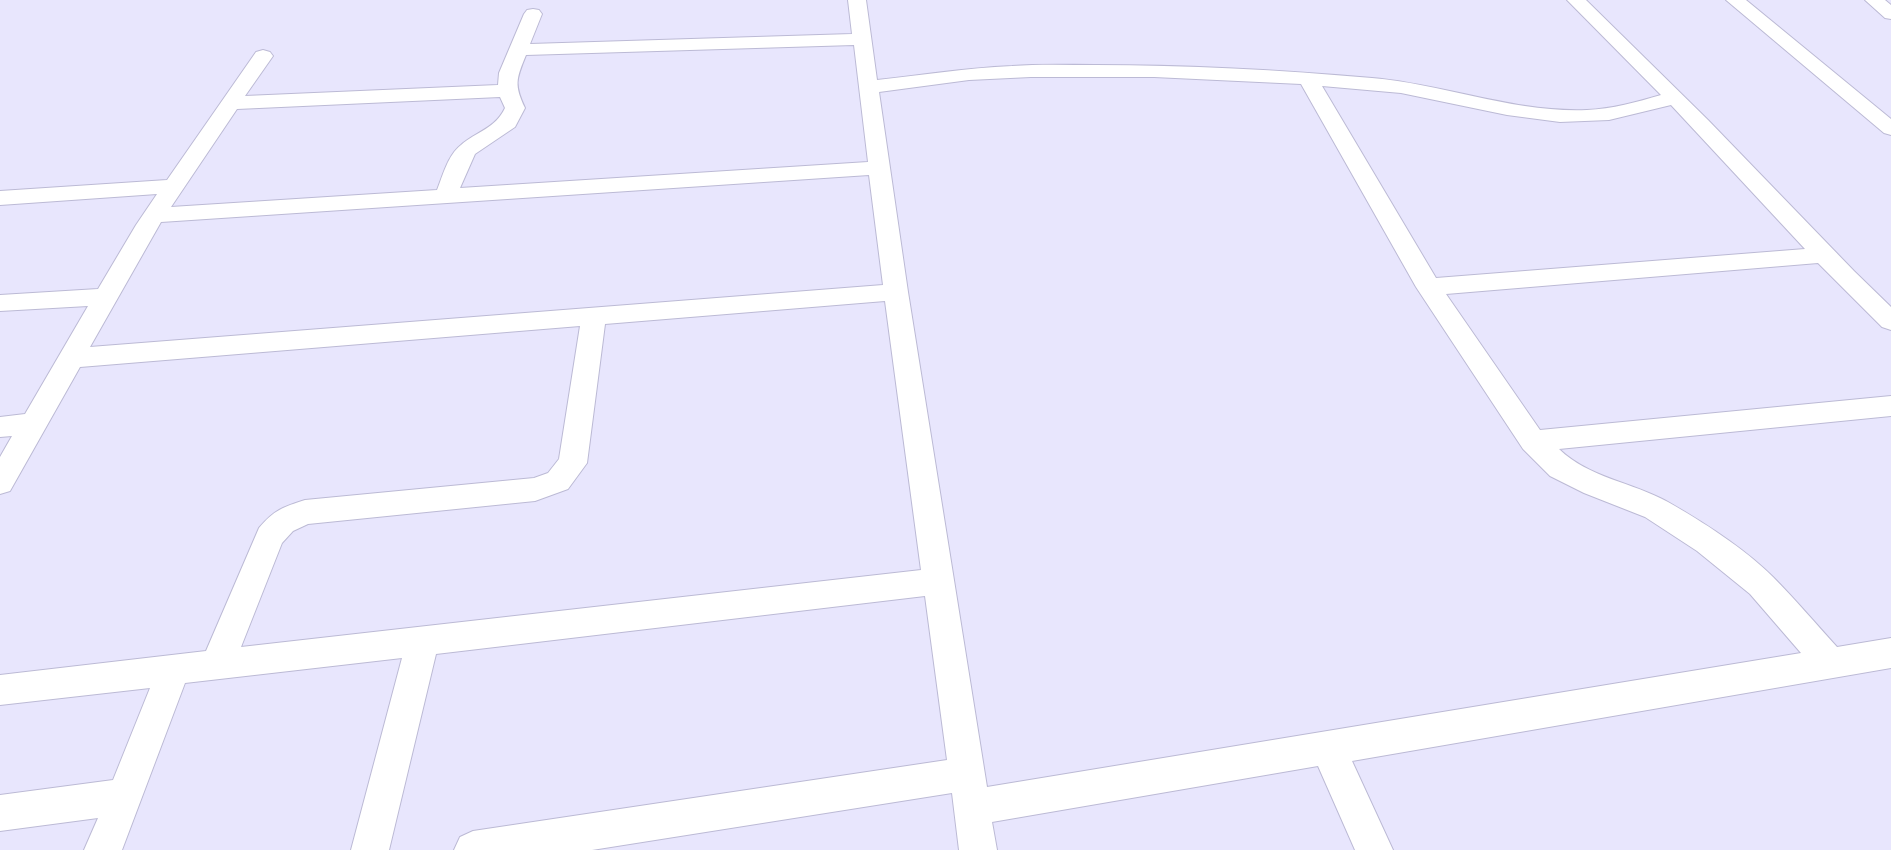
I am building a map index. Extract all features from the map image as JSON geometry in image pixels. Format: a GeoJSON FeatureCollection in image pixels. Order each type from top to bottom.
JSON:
{"type":"FeatureCollection","features":[{"type":"Feature","properties":{"kind":"street"},"geometry":{"type":"LineString","coordinates":[[857,0],[896,292],[978,850]]}},
{"type":"Feature","properties":{"kind":"street"},"geometry":{"type":"LineString","coordinates":[[1576,0],[1675,98],[1891,321]]}},
{"type":"Feature","properties":{"kind":"street"},"geometry":{"type":"LineString","coordinates":[[1735,0],[1891,129]]}},
{"type":"Feature","properties":{"kind":"street"},"geometry":{"type":"LineString","coordinates":[[1874,0],[1890,13]]}},
{"type":"Feature","properties":{"kind":"street"},"geometry":{"type":"LineString","coordinates":[[446,196],[459,163],[467,150],[508,123],[515,108],[507,91],[509,72],[533,14]]}},
{"type":"Feature","properties":{"kind":"street"},"geometry":{"type":"LineString","coordinates":[[518,50],[862,40]]}},
{"type":"Feature","properties":{"kind":"street"},"geometry":{"type":"LineString","coordinates":[[0,483],[154,215],[263,56]]}},
{"type":"Feature","properties":{"kind":"street"},"geometry":{"type":"LineString","coordinates":[[868,87],[1003,72],[1137,70],[1392,85],[1499,109],[1550,116],[1588,116],[1620,112],[1675,98]]}},
{"type":"Feature","properties":{"kind":"street"},"geometry":{"type":"LineString","coordinates":[[1308,79],[1428,287],[1532,441],[1560,468],[1594,485],[1655,509],[1708,542],[1761,585],[1831,664]]}},
{"type":"Feature","properties":{"kind":"street"},"geometry":{"type":"LineString","coordinates":[[231,103],[507,91]]}},
{"type":"Feature","properties":{"kind":"street"},"geometry":{"type":"LineString","coordinates":[[154,215],[880,168]]}},
{"type":"Feature","properties":{"kind":"street"},"geometry":{"type":"LineString","coordinates":[[0,198],[174,186]]}},
{"type":"Feature","properties":{"kind":"street"},"geometry":{"type":"LineString","coordinates":[[1428,287],[1825,255]]}},
{"type":"Feature","properties":{"kind":"street"},"geometry":{"type":"LineString","coordinates":[[71,358],[896,292]]}},
{"type":"Feature","properties":{"kind":"street"},"geometry":{"type":"LineString","coordinates":[[0,303],[106,297]]}},
{"type":"Feature","properties":{"kind":"street"},"geometry":{"type":"LineString","coordinates":[[217,665],[270,537],[282,522],[305,512],[535,489],[558,481],[573,463],[594,316]]}},
{"type":"Feature","properties":{"kind":"street"},"geometry":{"type":"LineString","coordinates":[[1532,441],[1891,406]]}},
{"type":"Feature","properties":{"kind":"street"},"geometry":{"type":"LineString","coordinates":[[0,427],[33,424]]}},
{"type":"Feature","properties":{"kind":"street"},"geometry":{"type":"LineString","coordinates":[[0,690],[939,581]]}},
{"type":"Feature","properties":{"kind":"street"},"geometry":{"type":"LineString","coordinates":[[370,850],[423,641]]}},
{"type":"Feature","properties":{"kind":"street"},"geometry":{"type":"LineString","coordinates":[[971,808],[1891,653]]}},
{"type":"Feature","properties":{"kind":"street"},"geometry":{"type":"LineString","coordinates":[[103,850],[174,670]]}},
{"type":"Feature","properties":{"kind":"street"},"geometry":{"type":"LineString","coordinates":[[1328,748],[1374,850]]}},
{"type":"Feature","properties":{"kind":"street"},"geometry":{"type":"LineString","coordinates":[[473,850],[966,774]]}},
{"type":"Feature","properties":{"kind":"street"},"geometry":{"type":"LineString","coordinates":[[0,813],[125,796]]}}]}
